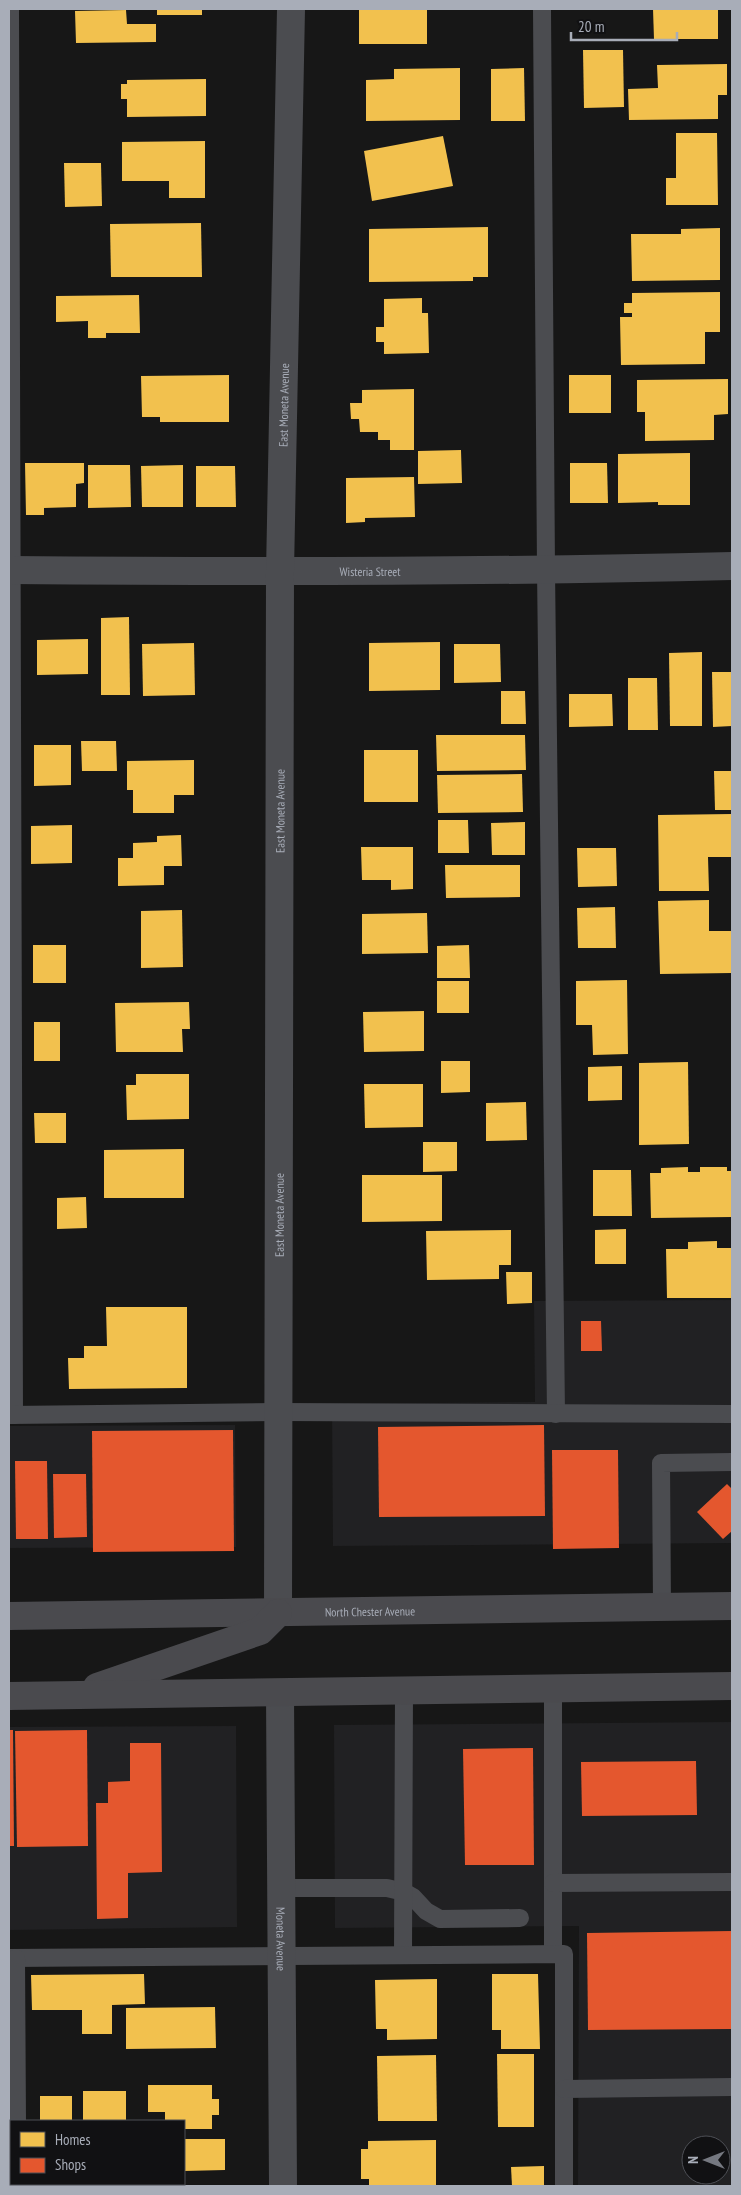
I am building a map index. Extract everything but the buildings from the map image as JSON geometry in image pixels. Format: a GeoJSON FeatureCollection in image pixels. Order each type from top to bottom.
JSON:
{"type":"FeatureCollection","features":[{"type":"Feature","properties":{"kind":"main road","name":"North Chester Avenue"},"geometry":{"type":"LineString","coordinates":[[9,1616],[732,1606]]}},
{"type":"Feature","properties":{"kind":"main road"},"geometry":{"type":"LineString","coordinates":[[74,1695],[260,1631],[278,1613]]}},
{"type":"Feature","properties":{"kind":"main road"},"geometry":{"type":"LineString","coordinates":[[9,1696],[732,1686]]}},
{"type":"Feature","properties":{"kind":"street","name":"East Moneta Avenue"},"geometry":{"type":"LineString","coordinates":[[278,1613],[280,572],[291,9]]}},
{"type":"Feature","properties":{"kind":"street","name":"Wisteria Street"},"geometry":{"type":"LineString","coordinates":[[10,570],[280,572],[546,570],[732,566]]}},
{"type":"Feature","properties":{"kind":"street","name":"Moneta Avenue"},"geometry":{"type":"LineString","coordinates":[[280,1693],[283,2186]]}},
{"type":"Feature","properties":{"kind":"lane"},"geometry":{"type":"LineString","coordinates":[[10,9],[12,1415],[278,1412],[732,1414]]}},
{"type":"Feature","properties":{"kind":"lane"},"geometry":{"type":"LineString","coordinates":[[542,9],[546,570],[556,1414]]}},
{"type":"Feature","properties":{"kind":"lane"},"geometry":{"type":"LineString","coordinates":[[662,1607],[661,1464],[732,1462]]}},
{"type":"Feature","properties":{"kind":"lane"},"geometry":{"type":"LineString","coordinates":[[553,1688],[553,1954]]}},
{"type":"Feature","properties":{"kind":"lane"},"geometry":{"type":"LineString","coordinates":[[403,1956],[404,1691]]}},
{"type":"Feature","properties":{"kind":"lane"},"geometry":{"type":"LineString","coordinates":[[553,1883],[732,1882]]}},
{"type":"Feature","properties":{"kind":"lane"},"geometry":{"type":"LineString","coordinates":[[281,1888],[387,1888],[404,1892],[413,1897],[426,1911],[440,1919],[520,1918]]}},
{"type":"Feature","properties":{"kind":"lane"},"geometry":{"type":"LineString","coordinates":[[17,2120],[12,1958],[564,1954],[564,2186]]}},
{"type":"Feature","properties":{"kind":"lane"},"geometry":{"type":"LineString","coordinates":[[564,2090],[732,2087]]}},
{"type":"Feature","properties":{"kind":"shaded area"},"geometry":{"type":"Polygon","coordinates":[[[732,1300],[732,1543],[333,1546],[332,1404],[535,1402],[534,1301],[732,1300]]]}},
{"type":"Feature","properties":{"kind":"shaded area"},"geometry":{"type":"Polygon","coordinates":[[[235,1425],[236,1547],[9,1548],[9,1426],[235,1425]]]}},
{"type":"Feature","properties":{"kind":"shaded area"},"geometry":{"type":"Polygon","coordinates":[[[732,1722],[732,2186],[578,2186],[579,1926],[335,1928],[334,1725],[732,1722]]]}},
{"type":"Feature","properties":{"kind":"shaded area"},"geometry":{"type":"Polygon","coordinates":[[[236,1726],[237,1927],[9,1930],[9,1727],[236,1726]]]}}]}
